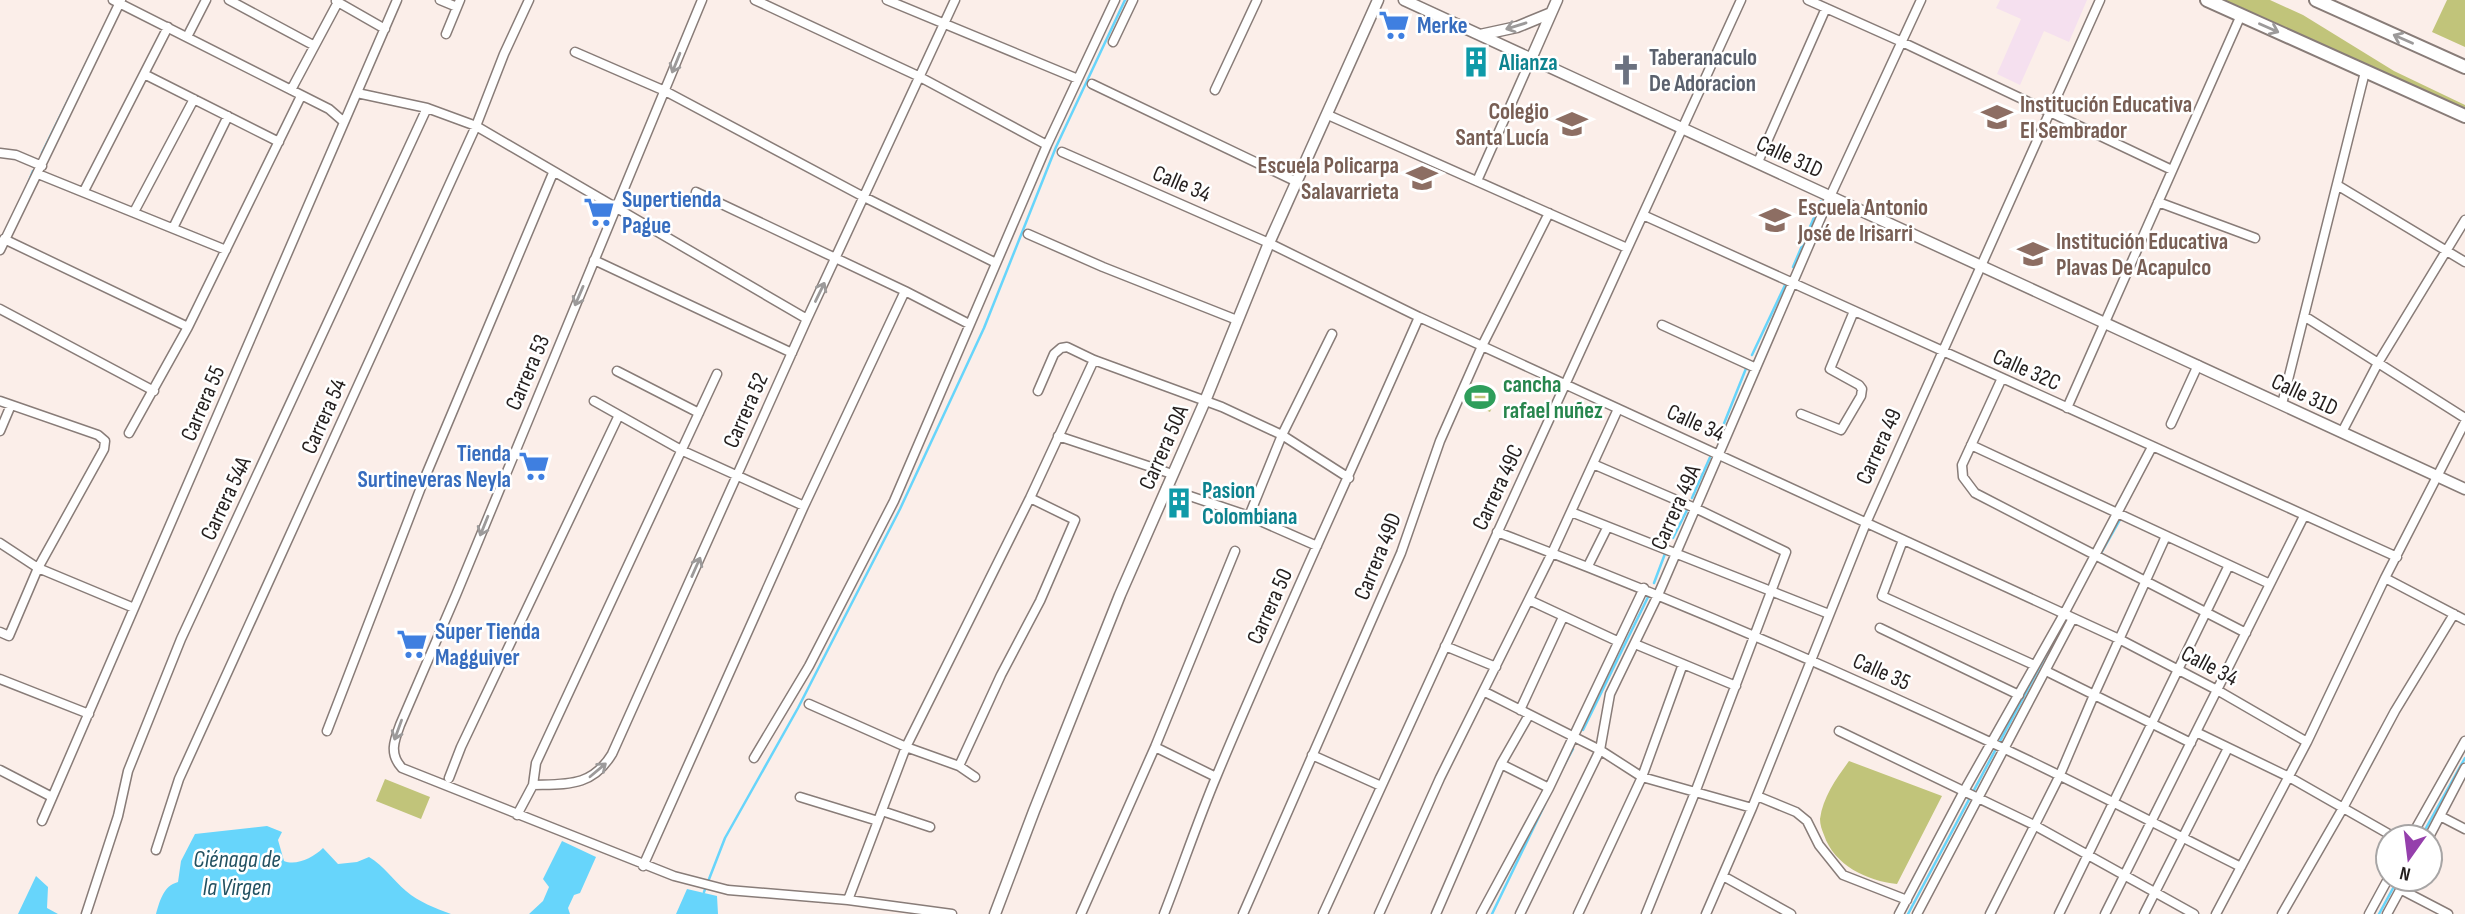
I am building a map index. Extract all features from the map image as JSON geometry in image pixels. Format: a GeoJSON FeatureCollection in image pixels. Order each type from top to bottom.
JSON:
{"type":"FeatureCollection","features":[{"type":"Feature","properties":{"kind":"highway"},"geometry":{"type":"LineString","coordinates":[[2207,0],[2465,116]]}},
{"type":"Feature","properties":{"kind":"highway"},"geometry":{"type":"LineString","coordinates":[[2316,0],[2465,67]]}},
{"type":"Feature","properties":{"kind":"street"},"geometry":{"type":"LineString","coordinates":[[187,37],[206,0]]}},
{"type":"Feature","properties":{"kind":"street"},"geometry":{"type":"LineString","coordinates":[[229,0],[313,45]]}},
{"type":"Feature","properties":{"kind":"street","name":"Carrera 55"},"geometry":{"type":"LineString","coordinates":[[42,821],[397,0]]}},
{"type":"Feature","properties":{"kind":"street"},"geometry":{"type":"LineString","coordinates":[[440,0],[458,3],[446,34]]}},
{"type":"Feature","properties":{"kind":"street","name":"Carrera 54"},"geometry":{"type":"LineString","coordinates":[[156,850],[179,779],[476,126],[504,54],[529,0]]}},
{"type":"Feature","properties":{"kind":"street","name":"Carrera 53"},"geometry":{"type":"LineString","coordinates":[[447,782],[402,768],[396,760],[394,742],[702,0]]}},
{"type":"Feature","properties":{"kind":"street"},"geometry":{"type":"LineString","coordinates":[[755,0],[918,76],[1046,145]]}},
{"type":"Feature","properties":{"kind":"street"},"geometry":{"type":"LineString","coordinates":[[887,0],[1077,79]]}},
{"type":"Feature","properties":{"kind":"street","name":"Carrera 52"},"geometry":{"type":"LineString","coordinates":[[533,785],[580,781],[598,773],[605,766],[836,260],[862,196],[955,0]]}},
{"type":"Feature","properties":{"kind":"street"},"geometry":{"type":"LineString","coordinates":[[754,758],[809,666],[894,501],[1046,145],[1115,0]]}},
{"type":"Feature","properties":{"kind":"street"},"geometry":{"type":"LineString","coordinates":[[1113,42],[1133,0]]}},
{"type":"Feature","properties":{"kind":"street"},"geometry":{"type":"LineString","coordinates":[[1215,90],[1257,0]]}},
{"type":"Feature","properties":{"kind":"street","name":"Carrera 50A"},"geometry":{"type":"LineString","coordinates":[[995,914],[1076,702],[1205,401],[1269,243],[1378,0]]}},
{"type":"Feature","properties":{"kind":"street","name":"Calle 31D"},"geometry":{"type":"LineString","coordinates":[[1404,0],[2465,489]]}},
{"type":"Feature","properties":{"kind":"street"},"geometry":{"type":"LineString","coordinates":[[1477,181],[1557,0]]}},
{"type":"Feature","properties":{"kind":"street","name":"Carrera 49C"},"geometry":{"type":"LineString","coordinates":[[1323,914],[1741,0]]}},
{"type":"Feature","properties":{"kind":"street"},"geometry":{"type":"LineString","coordinates":[[1808,0],[2172,170]]}},
{"type":"Feature","properties":{"kind":"street","name":"Carrera 49A"},"geometry":{"type":"LineString","coordinates":[[1520,914],[1600,750],[1610,694],[1658,595],[1830,196],[1921,0]]}},
{"type":"Feature","properties":{"kind":"street","name":"Carrera 49"},"geometry":{"type":"LineString","coordinates":[[1706,914],[1757,796],[1866,523],[2100,0]]}},
{"type":"Feature","properties":{"kind":"street"},"geometry":{"type":"LineString","coordinates":[[290,90],[336,1],[385,29]]}},
{"type":"Feature","properties":{"kind":"street"},"geometry":{"type":"LineString","coordinates":[[0,250],[117,2],[329,109],[344,122]]}},
{"type":"Feature","properties":{"kind":"street"},"geometry":{"type":"LineString","coordinates":[[1758,163],[1826,8]]}},
{"type":"Feature","properties":{"kind":"street"},"geometry":{"type":"LineString","coordinates":[[1480,35],[1517,27],[1551,13]]}},
{"type":"Feature","properties":{"kind":"street"},"geometry":{"type":"LineString","coordinates":[[2067,408],[2241,15]]}},
{"type":"Feature","properties":{"kind":"street"},"geometry":{"type":"LineString","coordinates":[[84,191],[167,27]]}},
{"type":"Feature","properties":{"kind":"street"},"geometry":{"type":"LineString","coordinates":[[575,52],[665,91],[862,196],[996,263]]}},
{"type":"Feature","properties":{"kind":"street"},"geometry":{"type":"LineString","coordinates":[[2282,404],[2365,72]]}},
{"type":"Feature","properties":{"kind":"street"},"geometry":{"type":"LineString","coordinates":[[144,74],[279,142]]}},
{"type":"Feature","properties":{"kind":"street"},"geometry":{"type":"LineString","coordinates":[[1092,84],[1297,182]]}},
{"type":"Feature","properties":{"kind":"street"},"geometry":{"type":"LineString","coordinates":[[357,93],[427,108],[476,126],[807,319]]}},
{"type":"Feature","properties":{"kind":"street"},"geometry":{"type":"LineString","coordinates":[[129,433],[188,327],[302,96]]}},
{"type":"Feature","properties":{"kind":"street"},"geometry":{"type":"LineString","coordinates":[[134,212],[194,99]]}},
{"type":"Feature","properties":{"kind":"street","name":"Carrera 54A"},"geometry":{"type":"LineString","coordinates":[[86,914],[118,816],[128,771],[181,639],[427,108]]}},
{"type":"Feature","properties":{"kind":"street"},"geometry":{"type":"LineString","coordinates":[[1328,114],[1627,248]]}},
{"type":"Feature","properties":{"kind":"street"},"geometry":{"type":"LineString","coordinates":[[173,228],[228,116]]}},
{"type":"Feature","properties":{"kind":"street","name":"Calle 34"},"geometry":{"type":"LineString","coordinates":[[1062,152],[1269,243],[1419,317],[2119,639],[2217,690],[2307,743]]}},
{"type":"Feature","properties":{"kind":"street"},"geometry":{"type":"LineString","coordinates":[[0,153],[16,155],[84,191],[226,250]]}},
{"type":"Feature","properties":{"kind":"street"},"geometry":{"type":"LineString","coordinates":[[327,731],[423,482],[553,173]]}},
{"type":"Feature","properties":{"kind":"street"},"geometry":{"type":"LineString","coordinates":[[2337,185],[2465,262]]}},
{"type":"Feature","properties":{"kind":"street"},"geometry":{"type":"LineString","coordinates":[[696,192],[969,324]]}},
{"type":"Feature","properties":{"kind":"street"},"geometry":{"type":"LineString","coordinates":[[2158,202],[2255,238]]}},
{"type":"Feature","properties":{"kind":"street","name":"Carrera 49D"},"geometry":{"type":"LineString","coordinates":[[1243,914],[1401,553],[1440,440],[1482,346],[1549,213]]}},
{"type":"Feature","properties":{"kind":"street","name":"Calle 32C"},"geometry":{"type":"LineString","coordinates":[[1643,215],[2397,556]]}},
{"type":"Feature","properties":{"kind":"street"},"geometry":{"type":"LineString","coordinates":[[2342,432],[2378,363],[2465,220]]}},
{"type":"Feature","properties":{"kind":"street"},"geometry":{"type":"LineString","coordinates":[[1028,234],[1237,320]]}},
{"type":"Feature","properties":{"kind":"street"},"geometry":{"type":"LineString","coordinates":[[4,239],[188,327]]}},
{"type":"Feature","properties":{"kind":"street"},"geometry":{"type":"LineString","coordinates":[[594,260],[792,354]]}},
{"type":"Feature","properties":{"kind":"street"},"geometry":{"type":"LineString","coordinates":[[643,866],[804,506],[905,291]]}},
{"type":"Feature","properties":{"kind":"street"},"geometry":{"type":"LineString","coordinates":[[0,309],[153,391]]}},
{"type":"Feature","properties":{"kind":"street"},"geometry":{"type":"LineString","coordinates":[[1801,414],[1841,430],[1861,396],[1862,389],[1859,385],[1830,369],[1854,311]]}},
{"type":"Feature","properties":{"kind":"street"},"geometry":{"type":"LineString","coordinates":[[2216,914],[2307,743],[2385,578],[2465,420],[2304,316]]}},
{"type":"Feature","properties":{"kind":"street","name":"Carrera 50"},"geometry":{"type":"LineString","coordinates":[[1164,914],[1216,778],[1419,317]]}},
{"type":"Feature","properties":{"kind":"street"},"geometry":{"type":"LineString","coordinates":[[1662,325],[1756,368]]}},
{"type":"Feature","properties":{"kind":"street"},"geometry":{"type":"LineString","coordinates":[[1249,516],[1282,435],[1332,334]]}},
{"type":"Feature","properties":{"kind":"street"},"geometry":{"type":"LineString","coordinates":[[1038,391],[1054,354],[1067,347],[1094,360],[1205,401],[1282,435],[1349,478]]}},
{"type":"Feature","properties":{"kind":"street"},"geometry":{"type":"LineString","coordinates":[[848,900],[906,747],[1030,498],[1094,360]]}},
{"type":"Feature","properties":{"kind":"street"},"geometry":{"type":"LineString","coordinates":[[2171,424],[2197,365]]}},
{"type":"Feature","properties":{"kind":"street"},"geometry":{"type":"LineString","coordinates":[[617,371],[699,414]]}},
{"type":"Feature","properties":{"kind":"street"},"geometry":{"type":"LineString","coordinates":[[517,815],[533,785],[536,763],[717,374]]}},
{"type":"Feature","properties":{"kind":"street"},"geometry":{"type":"LineString","coordinates":[[2002,378],[1962,465],[1963,477],[1975,493],[2246,633]]}},
{"type":"Feature","properties":{"kind":"street"},"geometry":{"type":"LineString","coordinates":[[0,401],[103,438],[104,449],[4,634]]}},
{"type":"Feature","properties":{"kind":"street"},"geometry":{"type":"LineString","coordinates":[[594,401],[683,450],[804,506]]}},
{"type":"Feature","properties":{"kind":"street"},"geometry":{"type":"LineString","coordinates":[[0,431],[11,405]]}},
{"type":"Feature","properties":{"kind":"street"},"geometry":{"type":"LineString","coordinates":[[1379,914],[1440,778],[1552,553],[1618,409]]}},
{"type":"Feature","properties":{"kind":"street"},"geometry":{"type":"LineString","coordinates":[[619,415],[460,747],[447,782],[517,815],[674,876],[728,890],[848,900],[951,914]]}},
{"type":"Feature","properties":{"kind":"street"},"geometry":{"type":"LineString","coordinates":[[1058,436],[1172,474]]}},
{"type":"Feature","properties":{"kind":"street"},"geometry":{"type":"LineString","coordinates":[[1971,445],[2270,584]]}},
{"type":"Feature","properties":{"kind":"street"},"geometry":{"type":"LineString","coordinates":[[1917,914],[1978,798],[2018,695],[2152,447]]}},
{"type":"Feature","properties":{"kind":"street"},"geometry":{"type":"LineString","coordinates":[[1593,464],[1695,508],[1786,552],[1646,914]]}},
{"type":"Feature","properties":{"kind":"street"},"geometry":{"type":"LineString","coordinates":[[1166,488],[1249,516],[1317,546]]}},
{"type":"Feature","properties":{"kind":"street"},"geometry":{"type":"LineString","coordinates":[[959,766],[1001,675],[1040,601],[1075,520],[1030,498]]}},
{"type":"Feature","properties":{"kind":"street"},"geometry":{"type":"LineString","coordinates":[[1571,512],[1829,614]]}},
{"type":"Feature","properties":{"kind":"street"},"geometry":{"type":"LineString","coordinates":[[2105,914],[2304,516]]}},
{"type":"Feature","properties":{"kind":"street"},"geometry":{"type":"LineString","coordinates":[[1588,566],[1607,528]]}},
{"type":"Feature","properties":{"kind":"street","name":"Calle 35"},"geometry":{"type":"LineString","coordinates":[[1497,532],[1644,588],[1811,660],[1998,746],[2241,867]]}},
{"type":"Feature","properties":{"kind":"street"},"geometry":{"type":"LineString","coordinates":[[1990,914],[2059,777],[2165,536]]}},
{"type":"Feature","properties":{"kind":"street"},"geometry":{"type":"LineString","coordinates":[[1903,540],[1882,596],[2034,665]]}},
{"type":"Feature","properties":{"kind":"street"},"geometry":{"type":"LineString","coordinates":[[0,543],[38,568],[134,608]]}},
{"type":"Feature","properties":{"kind":"street"},"geometry":{"type":"LineString","coordinates":[[1081,914],[1155,747],[1235,551]]}},
{"type":"Feature","properties":{"kind":"street"},"geometry":{"type":"LineString","coordinates":[[2059,914],[2229,565]]}},
{"type":"Feature","properties":{"kind":"street"},"geometry":{"type":"LineString","coordinates":[[2385,578],[2465,620]]}},
{"type":"Feature","properties":{"kind":"street"},"geometry":{"type":"LineString","coordinates":[[1481,914],[1549,788],[1644,588]]}},
{"type":"Feature","properties":{"kind":"street"},"geometry":{"type":"LineString","coordinates":[[1529,600],[1617,641]]}},
{"type":"Feature","properties":{"kind":"street"},"geometry":{"type":"LineString","coordinates":[[2282,914],[2395,711],[2454,614]]}},
{"type":"Feature","properties":{"kind":"street"},"geometry":{"type":"LineString","coordinates":[[1520,710],[1563,617]]}},
{"type":"Feature","properties":{"kind":"street"},"geometry":{"type":"LineString","coordinates":[[1899,914],[1965,792],[2046,671],[2073,618]]}},
{"type":"Feature","properties":{"kind":"street"},"geometry":{"type":"LineString","coordinates":[[1880,628],[2018,695]]}},
{"type":"Feature","properties":{"kind":"street"},"geometry":{"type":"LineString","coordinates":[[1635,644],[1736,686]]}},
{"type":"Feature","properties":{"kind":"street"},"geometry":{"type":"LineString","coordinates":[[1445,646],[1496,667]]}},
{"type":"Feature","properties":{"kind":"street"},"geometry":{"type":"LineString","coordinates":[[1578,914],[1642,777],[1683,664]]}},
{"type":"Feature","properties":{"kind":"street"},"geometry":{"type":"LineString","coordinates":[[2046,671],[2191,743]]}},
{"type":"Feature","properties":{"kind":"street"},"geometry":{"type":"LineString","coordinates":[[0,679],[89,714]]}},
{"type":"Feature","properties":{"kind":"street"},"geometry":{"type":"LineString","coordinates":[[1485,691],[1573,735],[1642,777],[1696,790],[1752,808]]}},
{"type":"Feature","properties":{"kind":"street"},"geometry":{"type":"LineString","coordinates":[[809,704],[906,747],[959,766],[975,777]]}},
{"type":"Feature","properties":{"kind":"street"},"geometry":{"type":"LineString","coordinates":[[1436,914],[1501,764],[1529,715]]}},
{"type":"Feature","properties":{"kind":"street"},"geometry":{"type":"LineString","coordinates":[[1839,731],[2034,825],[2194,914]]}},
{"type":"Feature","properties":{"kind":"street"},"geometry":{"type":"LineString","coordinates":[[2196,732],[2289,777],[2374,826]]}},
{"type":"Feature","properties":{"kind":"street"},"geometry":{"type":"LineString","coordinates":[[2419,823],[2465,741]]}},
{"type":"Feature","properties":{"kind":"street"},"geometry":{"type":"LineString","coordinates":[[1155,747],[1216,778]]}},
{"type":"Feature","properties":{"kind":"street"},"geometry":{"type":"LineString","coordinates":[[2144,914],[2228,748]]}},
{"type":"Feature","properties":{"kind":"street"},"geometry":{"type":"LineString","coordinates":[[1312,755],[1381,786]]}},
{"type":"Feature","properties":{"kind":"street"},"geometry":{"type":"LineString","coordinates":[[1501,764],[1549,788]]}},
{"type":"Feature","properties":{"kind":"street"},"geometry":{"type":"LineString","coordinates":[[2436,823],[2465,768]]}},
{"type":"Feature","properties":{"kind":"street"},"geometry":{"type":"LineString","coordinates":[[0,770],[52,797]]}},
{"type":"Feature","properties":{"kind":"street"},"geometry":{"type":"LineString","coordinates":[[1757,796],[1796,812],[1807,821],[1819,845],[1843,875],[1906,900]]}},
{"type":"Feature","properties":{"kind":"street"},"geometry":{"type":"LineString","coordinates":[[800,797],[878,821]]}},
{"type":"Feature","properties":{"kind":"street"},"geometry":{"type":"LineString","coordinates":[[882,811],[930,827]]}},
{"type":"Feature","properties":{"kind":"street"},"geometry":{"type":"LineString","coordinates":[[2440,816],[2465,829]]}},
{"type":"Feature","properties":{"kind":"street"},"geometry":{"type":"LineString","coordinates":[[1723,876],[1777,910],[1791,914]]}},
{"type":"Feature","properties":{"kind":"street"},"geometry":{"type":"LineString","coordinates":[[2370,914],[2381,893]]}},
{"type":"Feature","properties":{"kind":"street"},"geometry":{"type":"LineString","coordinates":[[2387,914],[2398,893]]}},
{"type":"Feature","properties":{"kind":"street"},"geometry":{"type":"LineString","coordinates":[[2408,893],[2448,914]]}},
{"type":"Feature","properties":{"kind":"shaded area"},"geometry":{"type":"Polygon","coordinates":[[[2000,0],[2087,0],[2069,42],[2044,31],[2020,85],[1997,74],[2021,19],[1996,8],[2000,0]]]}},
{"type":"Feature","properties":{"kind":"green space"},"geometry":{"type":"Polygon","coordinates":[[[2221,0],[2270,0],[2303,15],[2394,71],[2465,105],[2465,111],[2221,0]]]}},
{"type":"Feature","properties":{"kind":"green space"},"geometry":{"type":"Polygon","coordinates":[[[2447,0],[2465,0],[2465,47],[2432,32],[2447,0]]]}},
{"type":"Feature","properties":{"kind":"green space","name":"cancha rafael nuñez"},"geometry":{"type":"Polygon","coordinates":[[[1470,382],[1498,394],[1490,412],[1462,399],[1470,382]]]}},
{"type":"Feature","properties":{"kind":"green space"},"geometry":{"type":"Polygon","coordinates":[[[1849,761],[1942,796],[1897,884],[1874,879],[1853,870],[1835,855],[1823,833],[1820,819],[1824,803],[1849,761]]]}},
{"type":"Feature","properties":{"kind":"green space"},"geometry":{"type":"Polygon","coordinates":[[[385,779],[430,797],[421,819],[376,801],[385,779]]]}},
{"type":"Feature","properties":{"kind":"water","name":"Ciénaga de la Virgen"},"geometry":{"type":"Polygon","coordinates":[[[267,826],[282,832],[278,840],[284,861],[304,860],[323,848],[338,864],[357,862],[369,857],[411,895],[451,914],[156,914],[166,890],[178,882],[181,861],[195,834],[267,826]]]}},
{"type":"Feature","properties":{"kind":"water"},"geometry":{"type":"Polygon","coordinates":[[[562,841],[596,857],[580,893],[574,895],[568,908],[570,914],[529,914],[543,901],[549,887],[543,879],[562,841]]]}},
{"type":"Feature","properties":{"kind":"water"},"geometry":{"type":"Polygon","coordinates":[[[36,876],[48,887],[47,908],[58,914],[18,914],[36,876]]]}},
{"type":"Feature","properties":{"kind":"water"},"geometry":{"type":"Polygon","coordinates":[[[687,889],[717,896],[718,914],[676,914],[687,889]]]}},
{"type":"Feature","properties":{"kind":"waterway"},"geometry":{"type":"LineString","coordinates":[[704,892],[725,838],[798,708],[900,509],[984,328],[1056,147],[1125,0]]}},
{"type":"Feature","properties":{"kind":"waterway"},"geometry":{"type":"LineString","coordinates":[[42,153],[104,27]]}},
{"type":"Feature","properties":{"kind":"waterway"},"geometry":{"type":"LineString","coordinates":[[27,186],[33,171]]}},
{"type":"Feature","properties":{"kind":"waterway"},"geometry":{"type":"LineString","coordinates":[[1793,267],[1821,201]]}},
{"type":"Feature","properties":{"kind":"waterway"},"geometry":{"type":"LineString","coordinates":[[1752,355],[1786,283]]}},
{"type":"Feature","properties":{"kind":"waterway"},"geometry":{"type":"LineString","coordinates":[[1717,441],[1747,366]]}},
{"type":"Feature","properties":{"kind":"waterway"},"geometry":{"type":"LineString","coordinates":[[1692,498],[1711,455]]}},
{"type":"Feature","properties":{"kind":"waterway"},"geometry":{"type":"LineString","coordinates":[[1673,538],[1687,510]]}},
{"type":"Feature","properties":{"kind":"waterway"},"geometry":{"type":"LineString","coordinates":[[2100,555],[2121,518]]}},
{"type":"Feature","properties":{"kind":"waterway"},"geometry":{"type":"LineString","coordinates":[[1654,583],[1666,551]]}},
{"type":"Feature","properties":{"kind":"waterway"},"geometry":{"type":"LineString","coordinates":[[1908,914],[2096,561]]}},
{"type":"Feature","properties":{"kind":"waterway"},"geometry":{"type":"LineString","coordinates":[[1583,730],[1649,595]]}},
{"type":"Feature","properties":{"kind":"waterway"},"geometry":{"type":"LineString","coordinates":[[1562,769],[1573,749]]}},
{"type":"Feature","properties":{"kind":"waterway"},"geometry":{"type":"LineString","coordinates":[[2429,823],[2465,758]]}},
{"type":"Feature","properties":{"kind":"waterway"},"geometry":{"type":"LineString","coordinates":[[1492,914],[1545,804]]}},
{"type":"Feature","properties":{"kind":"waterway"},"geometry":{"type":"LineString","coordinates":[[2379,914],[2390,893]]}},
{"type":"Feature","properties":{"kind":"place","name":"Merke"},"geometry":{"type":"Point","coordinates":[1394,25]}},
{"type":"Feature","properties":{"kind":"place","name":"Alianza"},"geometry":{"type":"Point","coordinates":[1476,62]}},
{"type":"Feature","properties":{"kind":"place","name":"Taberanaculo De Adoracion"},"geometry":{"type":"Point","coordinates":[1626,70]}},
{"type":"Feature","properties":{"kind":"place","name":"Institución Educativa El Sembrador"},"geometry":{"type":"Point","coordinates":[1997,117]}},
{"type":"Feature","properties":{"kind":"place","name":"Colegio Santa Lucía"},"geometry":{"type":"Point","coordinates":[1572,124]}},
{"type":"Feature","properties":{"kind":"place","name":"Escuela Policarpa Salavarrieta"},"geometry":{"type":"Point","coordinates":[1422,178]}},
{"type":"Feature","properties":{"kind":"place","name":"Supertienda Pague"},"geometry":{"type":"Point","coordinates":[599,212]}},
{"type":"Feature","properties":{"kind":"place","name":"Escuela Antonio José de Irisarri"},"geometry":{"type":"Point","coordinates":[1775,220]}},
{"type":"Feature","properties":{"kind":"place","name":"Institución Educativa Plavas De Acapulco"},"geometry":{"type":"Point","coordinates":[2033,254]}},
{"type":"Feature","properties":{"kind":"place","name":"cancha rafael nuñez"},"geometry":{"type":"Point","coordinates":[1480,397]}},
{"type":"Feature","properties":{"kind":"place","name":"Tienda Surtineveras Neyla"},"geometry":{"type":"Point","coordinates":[534,466]}},
{"type":"Feature","properties":{"kind":"place","name":"Pasion Colombiana"},"geometry":{"type":"Point","coordinates":[1179,503]}},
{"type":"Feature","properties":{"kind":"place","name":"Super Tienda Magguiver"},"geometry":{"type":"Point","coordinates":[412,644]}}]}
